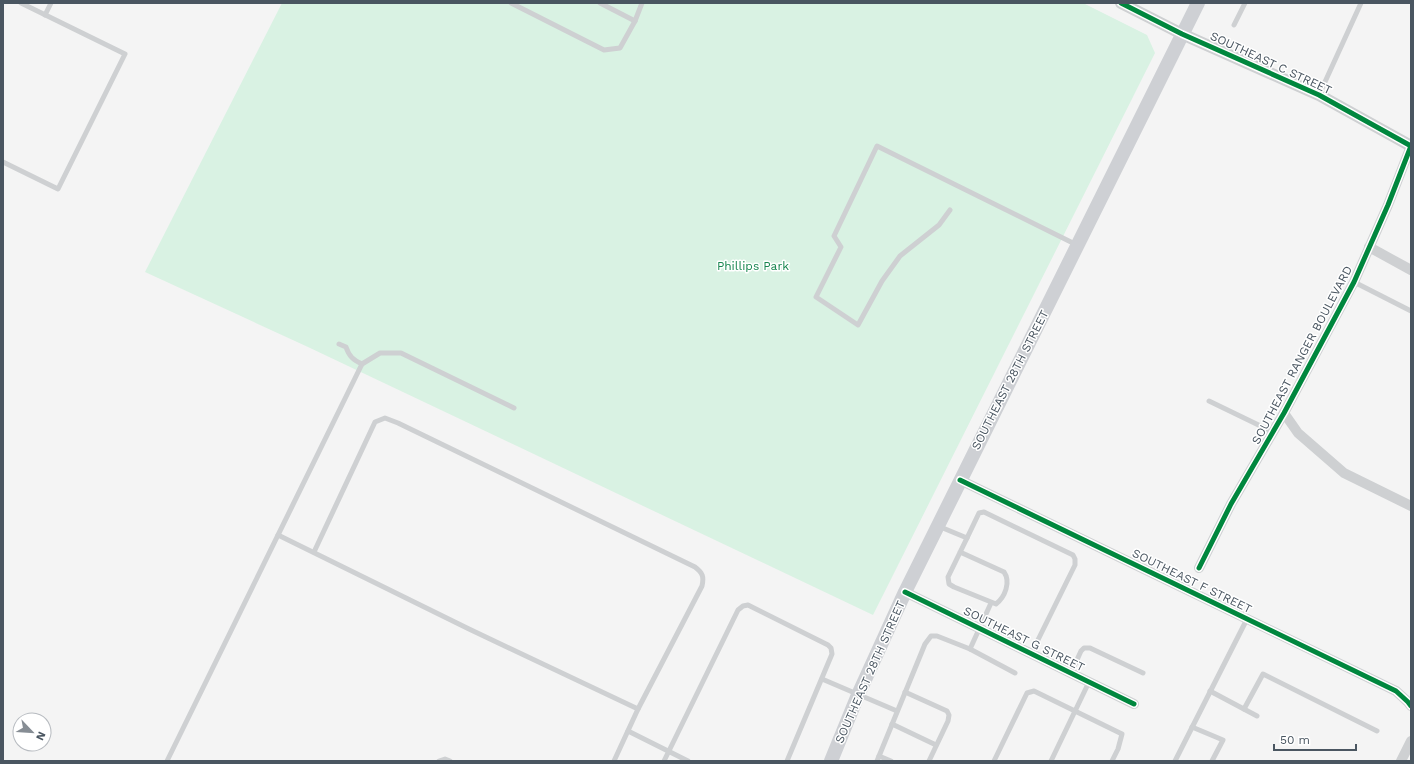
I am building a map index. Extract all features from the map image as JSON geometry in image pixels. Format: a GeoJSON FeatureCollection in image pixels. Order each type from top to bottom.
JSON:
{"type":"FeatureCollection","features":[{"type":"Feature","properties":{"kind":"main road","name":"SOUTHEAST 28TH STREET"},"geometry":{"type":"LineString","coordinates":[[831,761],[858,695],[905,592],[1198,3]]}},
{"type":"Feature","properties":{"kind":"street","name":"SOUTHEAST C STREET"},"geometry":{"type":"LineString","coordinates":[[1121,3],[1182,34],[1319,95],[1411,146]]}},
{"type":"Feature","properties":{"kind":"street","name":"SOUTHEAST RANGER BOULEVARD"},"geometry":{"type":"LineString","coordinates":[[1199,568],[1230,504],[1284,414],[1354,282],[1388,205],[1411,146]]}},
{"type":"Feature","properties":{"kind":"street"},"geometry":{"type":"LineString","coordinates":[[1369,247],[1411,270]]}},
{"type":"Feature","properties":{"kind":"street"},"geometry":{"type":"LineString","coordinates":[[1284,414],[1298,433],[1344,472],[1411,506]]}},
{"type":"Feature","properties":{"kind":"street","name":"SOUTHEAST F STREET"},"geometry":{"type":"LineString","coordinates":[[960,480],[1396,691],[1410,702]]}},
{"type":"Feature","properties":{"kind":"street","name":"SOUTHEAST G STREET"},"geometry":{"type":"LineString","coordinates":[[905,592],[1134,704]]}},
{"type":"Feature","properties":{"kind":"street"},"geometry":{"type":"LineString","coordinates":[[1401,761],[1411,742]]}},
{"type":"Feature","properties":{"kind":"lane"},"geometry":{"type":"LineString","coordinates":[[3,162],[58,189],[125,54],[21,3]]}},
{"type":"Feature","properties":{"kind":"lane"},"geometry":{"type":"LineString","coordinates":[[45,15],[51,3]]}},
{"type":"Feature","properties":{"kind":"lane"},"geometry":{"type":"LineString","coordinates":[[511,3],[604,50],[620,48],[635,21],[642,3]]}},
{"type":"Feature","properties":{"kind":"lane"},"geometry":{"type":"LineString","coordinates":[[600,3],[635,21]]}},
{"type":"Feature","properties":{"kind":"lane"},"geometry":{"type":"LineString","coordinates":[[1234,25],[1245,3]]}},
{"type":"Feature","properties":{"kind":"lane"},"geometry":{"type":"LineString","coordinates":[[1319,95],[1362,3]]}},
{"type":"Feature","properties":{"kind":"lane"},"geometry":{"type":"LineString","coordinates":[[950,210],[939,225],[900,256],[882,281],[858,326],[816,297],[841,247],[834,236],[877,146],[1078,246]]}},
{"type":"Feature","properties":{"kind":"lane"},"geometry":{"type":"LineString","coordinates":[[1354,282],[1411,311]]}},
{"type":"Feature","properties":{"kind":"lane"},"geometry":{"type":"LineString","coordinates":[[339,344],[346,347],[349,355],[355,361],[362,364]]}},
{"type":"Feature","properties":{"kind":"lane"},"geometry":{"type":"LineString","coordinates":[[167,761],[362,364],[380,353],[401,353],[514,408]]}},
{"type":"Feature","properties":{"kind":"lane"},"geometry":{"type":"LineString","coordinates":[[1209,401],[1273,432]]}},
{"type":"Feature","properties":{"kind":"lane"},"geometry":{"type":"LineString","coordinates":[[314,552],[375,422],[385,418],[398,422],[695,567],[702,572],[704,579],[702,586],[638,709],[614,761]]}},
{"type":"Feature","properties":{"kind":"lane"},"geometry":{"type":"LineString","coordinates":[[960,552],[1004,572],[1008,582],[1000,601],[996,604],[949,584],[948,577],[960,552],[979,513],[984,512],[1073,555],[1075,565],[1031,654]]}},
{"type":"Feature","properties":{"kind":"lane"},"geometry":{"type":"LineString","coordinates":[[938,526],[967,538]]}},
{"type":"Feature","properties":{"kind":"lane"},"geometry":{"type":"LineString","coordinates":[[278,535],[638,709]]}},
{"type":"Feature","properties":{"kind":"lane"},"geometry":{"type":"LineString","coordinates":[[970,649],[991,603]]}},
{"type":"Feature","properties":{"kind":"lane"},"geometry":{"type":"LineString","coordinates":[[664,761],[738,610],[743,606],[748,605],[828,645],[831,648],[832,654],[787,761]]}},
{"type":"Feature","properties":{"kind":"lane"},"geometry":{"type":"LineString","coordinates":[[1175,761],[1247,619]]}},
{"type":"Feature","properties":{"kind":"lane"},"geometry":{"type":"LineString","coordinates":[[892,761],[878,758],[925,644],[931,636],[937,636],[970,649],[1015,673]]}},
{"type":"Feature","properties":{"kind":"lane"},"geometry":{"type":"LineString","coordinates":[[1070,673],[1084,648],[1090,648],[1143,673]]}},
{"type":"Feature","properties":{"kind":"lane"},"geometry":{"type":"LineString","coordinates":[[1244,709],[1263,674],[1377,731]]}},
{"type":"Feature","properties":{"kind":"lane"},"geometry":{"type":"LineString","coordinates":[[822,679],[897,711]]}},
{"type":"Feature","properties":{"kind":"lane"},"geometry":{"type":"LineString","coordinates":[[1051,761],[1089,682]]}},
{"type":"Feature","properties":{"kind":"lane"},"geometry":{"type":"LineString","coordinates":[[994,761],[1028,693],[1034,691],[1122,734],[1118,749],[1112,761]]}},
{"type":"Feature","properties":{"kind":"lane"},"geometry":{"type":"LineString","coordinates":[[1210,691],[1257,716]]}},
{"type":"Feature","properties":{"kind":"lane"},"geometry":{"type":"LineString","coordinates":[[905,692],[947,711],[949,714],[948,721],[929,761]]}},
{"type":"Feature","properties":{"kind":"lane"},"geometry":{"type":"LineString","coordinates":[[892,724],[936,745]]}},
{"type":"Feature","properties":{"kind":"lane"},"geometry":{"type":"LineString","coordinates":[[1192,727],[1223,740],[1212,761]]}},
{"type":"Feature","properties":{"kind":"lane"},"geometry":{"type":"LineString","coordinates":[[628,731],[688,761]]}},
{"type":"Feature","properties":{"kind":"lane"},"geometry":{"type":"LineString","coordinates":[[438,761],[445,759],[450,761]]}},
{"type":"Feature","properties":{"kind":"green space","name":"Phillips Park"},"geometry":{"type":"Polygon","coordinates":[[[282,3],[1083,3],[1147,35],[1155,53],[873,615],[308,347],[145,272],[282,3]]]}},
{"type":"Feature","properties":{"kind":"cycle path"},"geometry":{"type":"LineString","coordinates":[[1121,3],[1182,34],[1319,95],[1411,146]]}},
{"type":"Feature","properties":{"kind":"cycle path"},"geometry":{"type":"LineString","coordinates":[[1199,568],[1231,504],[1284,413],[1354,282],[1388,205],[1411,146]]}},
{"type":"Feature","properties":{"kind":"cycle path"},"geometry":{"type":"LineString","coordinates":[[960,480],[1396,691],[1411,706]]}},
{"type":"Feature","properties":{"kind":"cycle path"},"geometry":{"type":"LineString","coordinates":[[905,592],[1134,704]]}}]}
